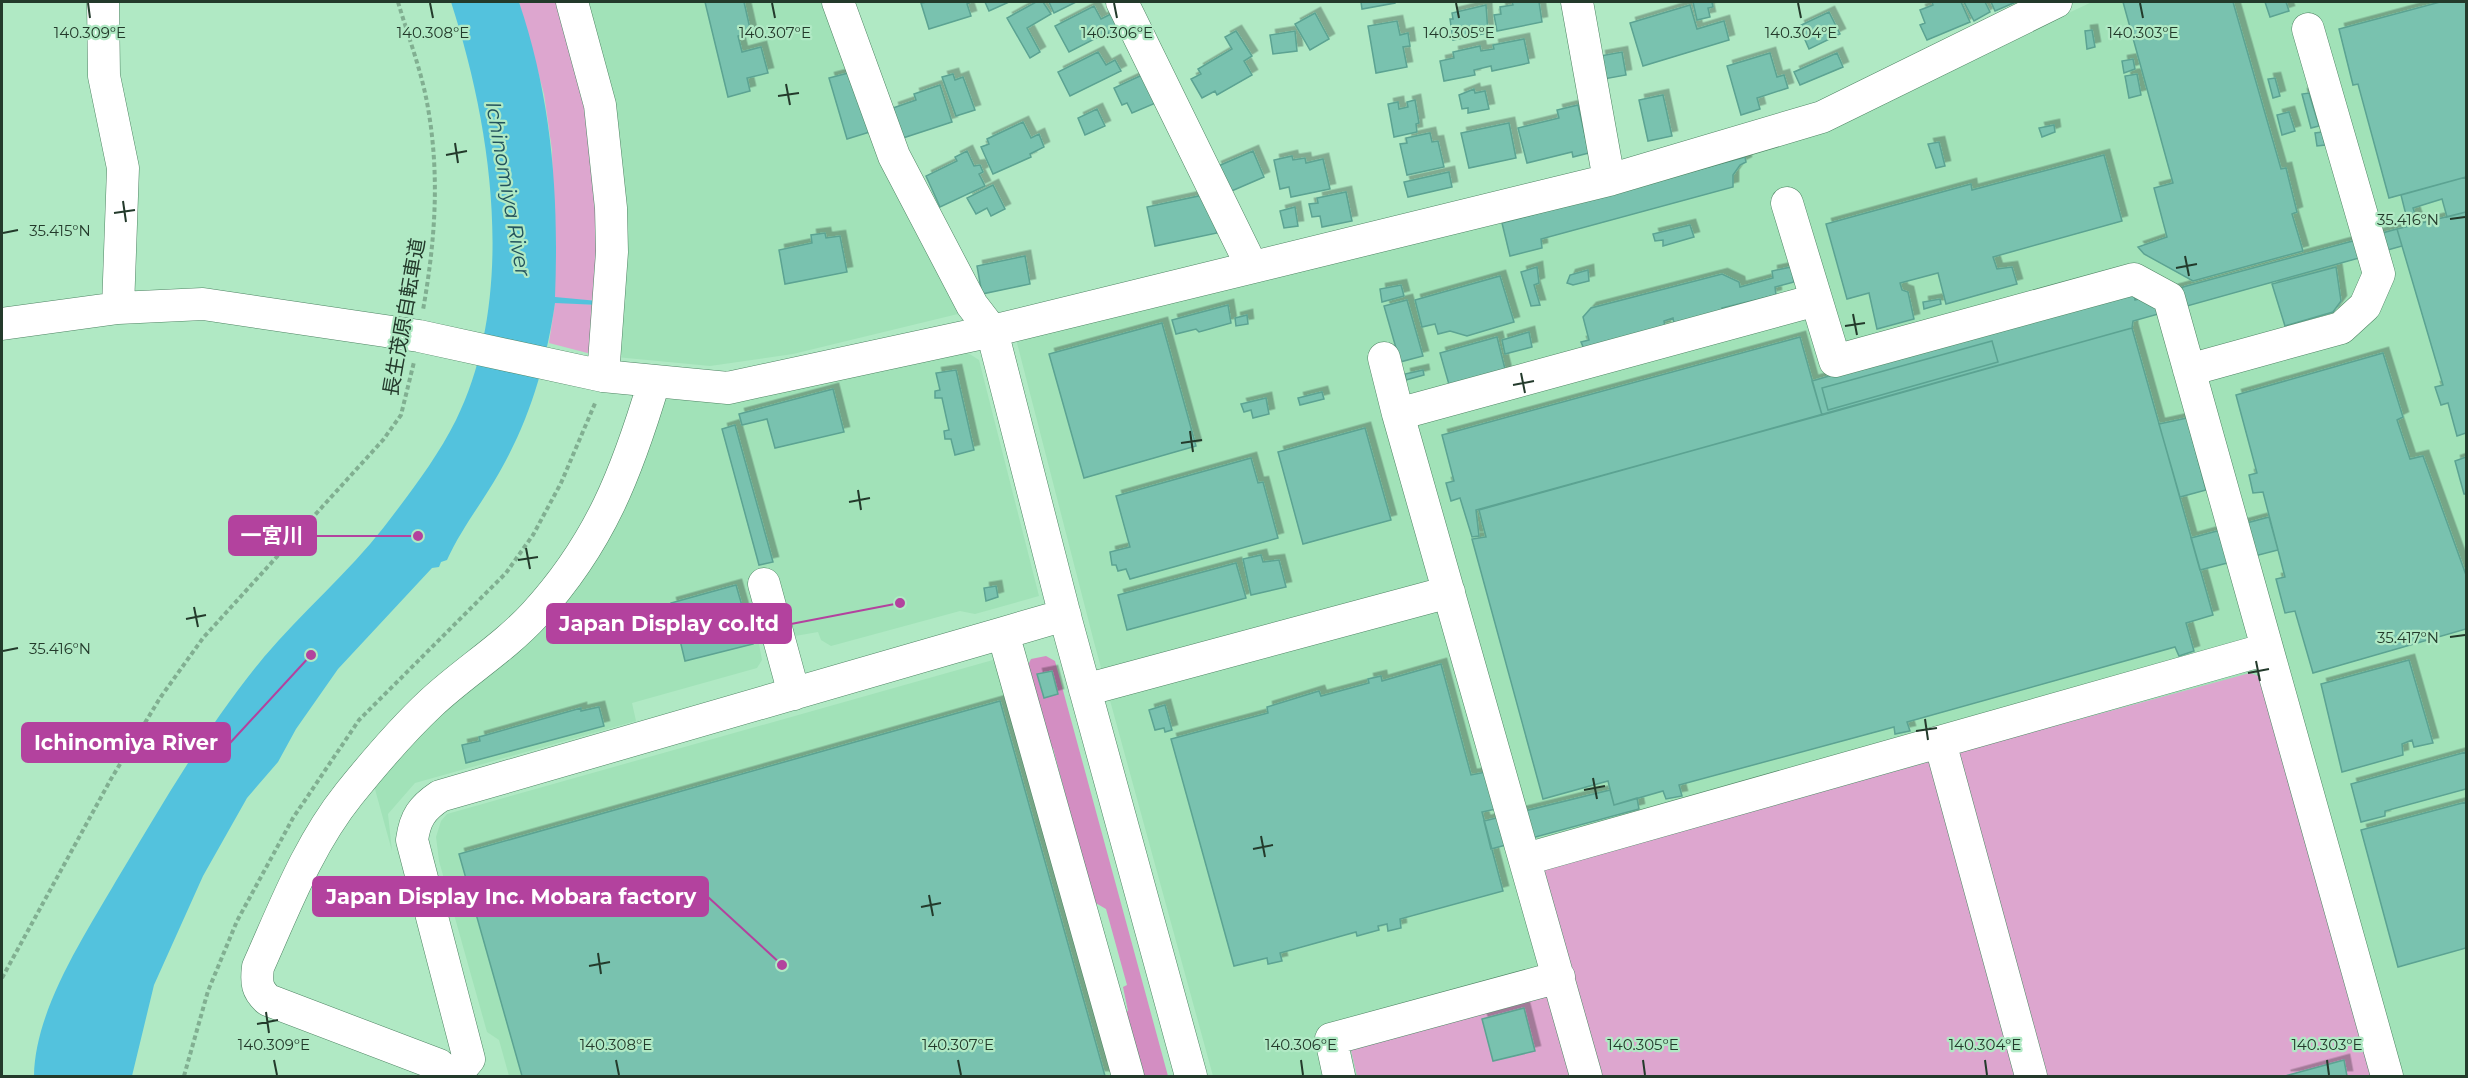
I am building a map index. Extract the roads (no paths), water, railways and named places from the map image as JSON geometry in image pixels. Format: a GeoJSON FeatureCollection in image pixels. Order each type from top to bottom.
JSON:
{"type":"FeatureCollection","features":[{"type":"Feature","properties":{"kind":"street"},"geometry":{"type":"LineString","coordinates":[[103,2],[104,76],[123,168],[118,308]]}},
{"type":"Feature","properties":{"kind":"street"},"geometry":{"type":"LineString","coordinates":[[572,2],[600,105],[611,208],[612,252],[599,374]]}},
{"type":"Feature","properties":{"kind":"street"},"geometry":{"type":"LineString","coordinates":[[838,2],[894,156],[972,305],[992,331],[1085,690],[1191,1077]]}},
{"type":"Feature","properties":{"kind":"street"},"geometry":{"type":"LineString","coordinates":[[1122,2],[1252,267]]}},
{"type":"Feature","properties":{"kind":"street"},"geometry":{"type":"LineString","coordinates":[[1578,2],[1609,180]]}},
{"type":"Feature","properties":{"kind":"street"},"geometry":{"type":"LineString","coordinates":[[2,324],[118,308],[203,303],[419,336],[599,374],[654,382],[728,388],[992,331],[1609,180],[1822,117],[2056,2]]}},
{"type":"Feature","properties":{"kind":"street"},"geometry":{"type":"LineString","coordinates":[[2189,370],[2341,328],[2365,306],[2379,274],[2308,29]]}},
{"type":"Feature","properties":{"kind":"street"},"geometry":{"type":"LineString","coordinates":[[1787,203],[1835,361],[2134,279],[2169,298],[2387,1077]]}},
{"type":"Feature","properties":{"kind":"street"},"geometry":{"type":"LineString","coordinates":[[1398,414],[1816,300]]}},
{"type":"Feature","properties":{"kind":"street"},"geometry":{"type":"LineString","coordinates":[[1384,358],[1586,1077]]}},
{"type":"Feature","properties":{"kind":"street"},"geometry":{"type":"LineString","coordinates":[[654,382],[631,457],[612,501],[565,579],[533,616],[431,703],[388,747],[347,797],[323,833],[292,891],[258,967],[256,979],[259,991],[268,1000],[439,1065],[466,1072],[412,840],[414,824],[424,807],[440,796],[1065,615]]}},
{"type":"Feature","properties":{"kind":"street"},"geometry":{"type":"LineString","coordinates":[[764,584],[794,694]]}},
{"type":"Feature","properties":{"kind":"street"},"geometry":{"type":"LineString","coordinates":[[1085,690],[1449,591]]}},
{"type":"Feature","properties":{"kind":"street"},"geometry":{"type":"LineString","coordinates":[[1003,633],[1128,1077]]}},
{"type":"Feature","properties":{"kind":"street"},"geometry":{"type":"LineString","coordinates":[[1526,859],[2267,650]]}},
{"type":"Feature","properties":{"kind":"street"},"geometry":{"type":"LineString","coordinates":[[1940,742],[2031,1077]]}},
{"type":"Feature","properties":{"kind":"street"},"geometry":{"type":"LineString","coordinates":[[1339,1077],[1331,1040],[1559,977]]}},
{"type":"Feature","properties":{"kind":"water"},"geometry":{"type":"Polygon","coordinates":[[[451,2],[519,2],[539,75],[551,148],[556,221],[555,297],[598,301],[599,305],[555,303],[542,369],[520,432],[499,473],[447,560],[441,562],[439,567],[432,568],[338,669],[296,729],[278,762],[247,798],[203,876],[154,985],[132,1076],[34,1076],[36,1051],[43,1026],[63,975],[116,881],[186,766],[223,710],[264,657],[370,544],[413,488],[456,420],[475,372],[487,320],[492,266],[492,212],[487,157],[478,103],[451,2]]]}},
{"type":"Feature","properties":{"kind":"place","name":"一宮川"},"geometry":{"type":"Point","coordinates":[418,536]}},
{"type":"Feature","properties":{"kind":"place","name":"Japan Display co.ltd"},"geometry":{"type":"Point","coordinates":[900,603]}},
{"type":"Feature","properties":{"kind":"place","name":"Ichinomiya River"},"geometry":{"type":"Point","coordinates":[311,655]}},
{"type":"Feature","properties":{"kind":"place","name":"Japan Display Inc. Mobara factory"},"geometry":{"type":"Point","coordinates":[782,965]}}]}
